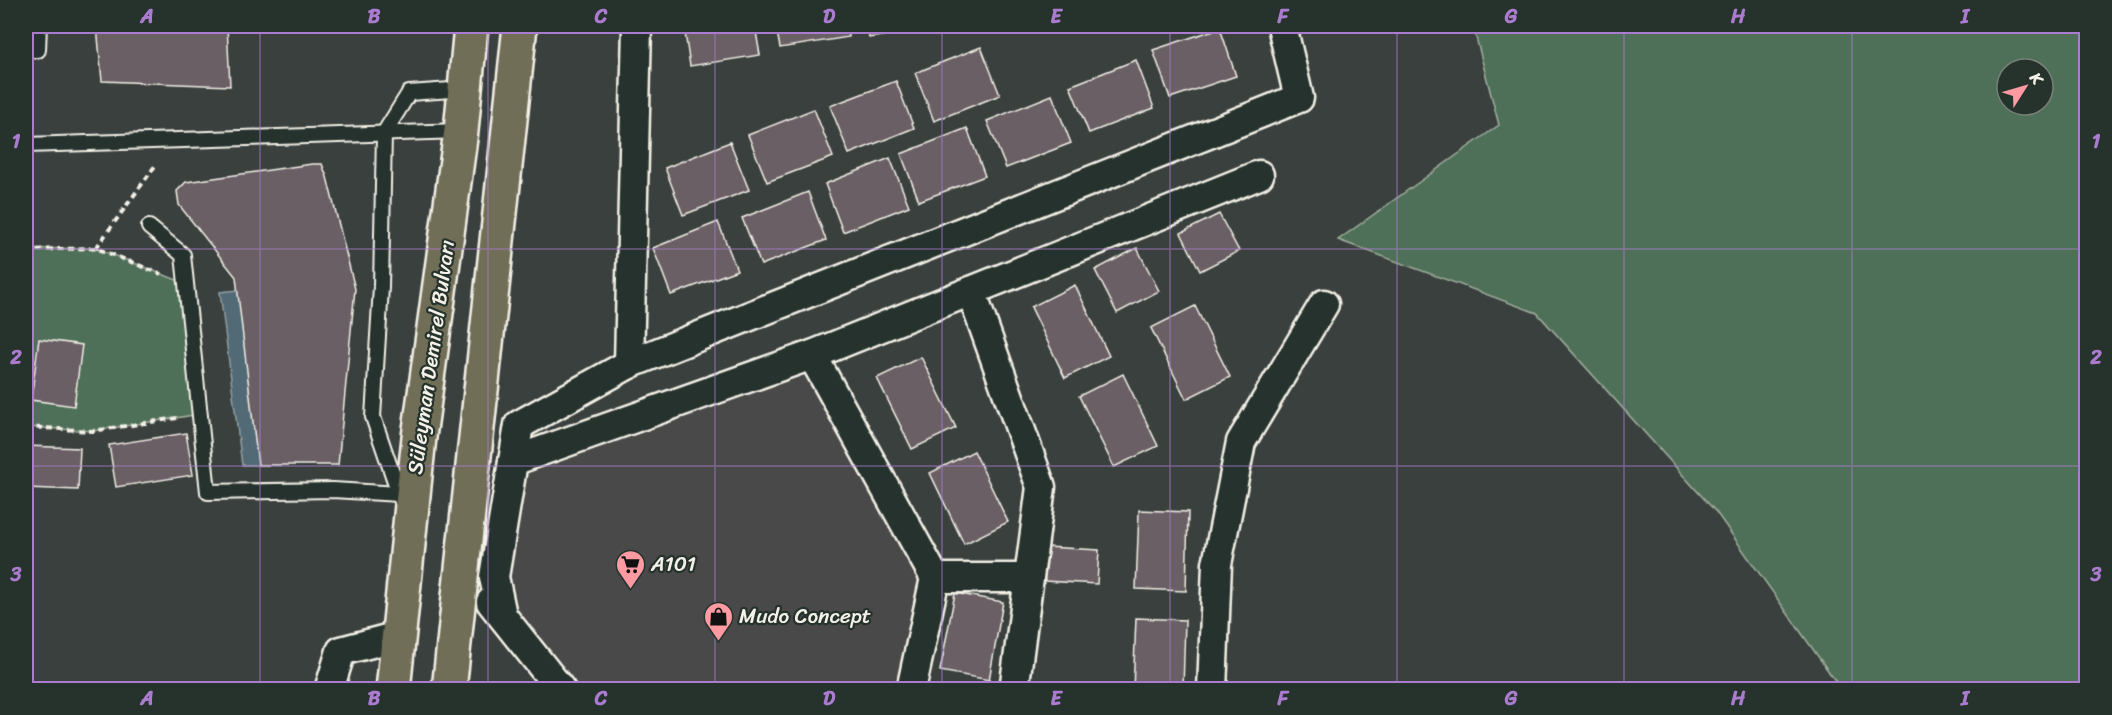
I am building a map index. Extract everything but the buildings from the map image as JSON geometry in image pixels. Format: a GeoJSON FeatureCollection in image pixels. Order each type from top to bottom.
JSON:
{"type":"FeatureCollection","features":[{"type":"Feature","properties":{"kind":"highway","name":"Süleyman Demirel Bulvarı"},"geometry":{"type":"LineString","coordinates":[[393,690],[405,508],[419,437],[461,131],[471,26]]}},
{"type":"Feature","properties":{"kind":"highway"},"geometry":{"type":"LineString","coordinates":[[449,690],[520,26]]}},
{"type":"Feature","properties":{"kind":"street"},"geometry":{"type":"LineString","coordinates":[[629,364],[637,26]]}},
{"type":"Feature","properties":{"kind":"street"},"geometry":{"type":"LineString","coordinates":[[502,615],[494,577],[519,425],[629,364],[1299,98],[1282,26]]}},
{"type":"Feature","properties":{"kind":"street"},"geometry":{"type":"LineString","coordinates":[[513,460],[812,355],[1259,176]]}},
{"type":"Feature","properties":{"kind":"street"},"geometry":{"type":"LineString","coordinates":[[971,291],[1041,488],[1014,690]]}},
{"type":"Feature","properties":{"kind":"street"},"geometry":{"type":"LineString","coordinates":[[1212,690],[1217,564],[1241,442],[1324,304]]}},
{"type":"Feature","properties":{"kind":"street"},"geometry":{"type":"LineString","coordinates":[[812,355],[935,578],[910,690]]}},
{"type":"Feature","properties":{"kind":"street"},"geometry":{"type":"LineString","coordinates":[[462,566],[561,690]]}},
{"type":"Feature","properties":{"kind":"street"},"geometry":{"type":"LineString","coordinates":[[935,578],[1029,578]]}},
{"type":"Feature","properties":{"kind":"street"},"geometry":{"type":"LineString","coordinates":[[329,690],[341,651],[398,636]]}},
{"type":"Feature","properties":{"kind":"lane"},"geometry":{"type":"LineString","coordinates":[[26,50],[38,50],[39,26]]}},
{"type":"Feature","properties":{"kind":"lane"},"geometry":{"type":"LineString","coordinates":[[405,508],[373,417],[381,287],[384,133],[409,93],[465,89]]}},
{"type":"Feature","properties":{"kind":"lane"},"geometry":{"type":"LineString","coordinates":[[26,145],[461,131]]}},
{"type":"Feature","properties":{"kind":"lane"},"geometry":{"type":"LineString","coordinates":[[149,227],[183,255],[208,492],[333,490],[405,508]]}},
{"type":"Feature","properties":{"kind":"path"},"geometry":{"type":"LineString","coordinates":[[96,248],[172,142]]}},
{"type":"Feature","properties":{"kind":"path"},"geometry":{"type":"LineString","coordinates":[[26,250],[96,248],[187,284]]}},
{"type":"Feature","properties":{"kind":"path"},"geometry":{"type":"LineString","coordinates":[[26,427],[93,431],[200,414]]}},
{"type":"Feature","properties":{"kind":"shaded area"},"geometry":{"type":"Polygon","coordinates":[[[812,355],[935,578],[911,689],[561,690],[502,615],[513,461],[812,355]]]}},
{"type":"Feature","properties":{"kind":"green space"},"geometry":{"type":"Polygon","coordinates":[[[1473,26],[2086,26],[2086,689],[1841,689],[1716,512],[1537,313],[1338,240],[1499,125],[1473,26]]]}},
{"type":"Feature","properties":{"kind":"green space"},"geometry":{"type":"Polygon","coordinates":[[[96,248],[187,284],[200,414],[93,431],[26,427],[26,249],[96,248]]]}},
{"type":"Feature","properties":{"kind":"water"},"geometry":{"type":"Polygon","coordinates":[[[238,290],[258,465],[242,465],[220,292],[238,290]]]}},
{"type":"Feature","properties":{"kind":"place","name":"A101"},"geometry":{"type":"Point","coordinates":[630,590]}},
{"type":"Feature","properties":{"kind":"place","name":"Mudo Concept"},"geometry":{"type":"Point","coordinates":[718,642]}}]}
